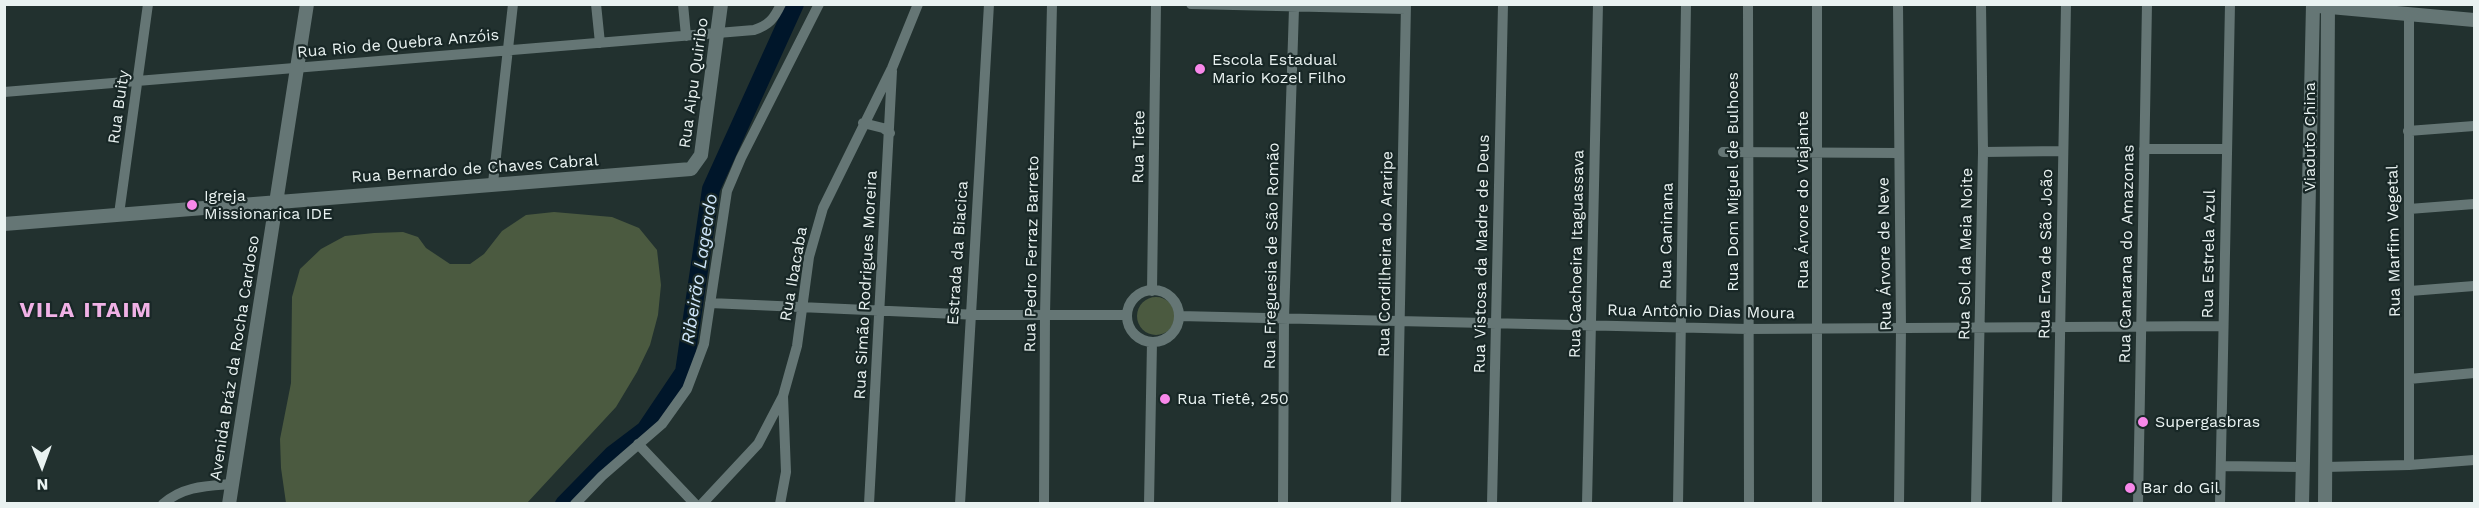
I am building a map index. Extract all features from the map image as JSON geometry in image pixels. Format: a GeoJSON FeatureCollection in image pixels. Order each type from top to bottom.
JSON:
{"type":"FeatureCollection","features":[{"type":"Feature","properties":{"kind":"street","name":"Rua Buity"},"geometry":{"type":"LineString","coordinates":[[119,214],[148,4]]}},
{"type":"Feature","properties":{"kind":"street","name":"Avenida Bráz da Rocha Cardoso"},"geometry":{"type":"LineString","coordinates":[[229,504],[307,4]]}},
{"type":"Feature","properties":{"kind":"street"},"geometry":{"type":"LineString","coordinates":[[493,183],[513,4]]}},
{"type":"Feature","properties":{"kind":"street"},"geometry":{"type":"LineString","coordinates":[[596,4],[600,43]]}},
{"type":"Feature","properties":{"kind":"street"},"geometry":{"type":"LineString","coordinates":[[683,4],[686,36]]}},
{"type":"Feature","properties":{"kind":"street","name":"Rua Aipu Quiribo"},"geometry":{"type":"LineString","coordinates":[[695,165],[701,156],[722,4]]}},
{"type":"Feature","properties":{"kind":"street","name":"Rua Rio de Quebra Anzóis"},"geometry":{"type":"LineString","coordinates":[[4,92],[754,30],[767,26],[781,4]]}},
{"type":"Feature","properties":{"kind":"street"},"geometry":{"type":"LineString","coordinates":[[575,504],[662,423],[687,389],[704,344],[728,191],[741,158],[819,4]]}},
{"type":"Feature","properties":{"kind":"street","name":"Rua Ibacaba"},"geometry":{"type":"LineString","coordinates":[[702,504],[758,444],[783,396],[796,346],[813,237],[823,208],[892,68],[918,4]]}},
{"type":"Feature","properties":{"kind":"street","name":"Estrada da Biacica"},"geometry":{"type":"LineString","coordinates":[[960,504],[969,314],[989,4]]}},
{"type":"Feature","properties":{"kind":"street","name":"Rua Pedro Ferraz Barreto"},"geometry":{"type":"LineString","coordinates":[[1044,504],[1045,314],[1052,4]]}},
{"type":"Feature","properties":{"kind":"street","name":"Rua Tiete"},"geometry":{"type":"LineString","coordinates":[[1152,291],[1156,4]]}},
{"type":"Feature","properties":{"kind":"street"},"geometry":{"type":"LineString","coordinates":[[1191,4],[1294,8],[1406,7]]}},
{"type":"Feature","properties":{"kind":"street","name":"Rua Vistosa da Madre de Deus"},"geometry":{"type":"LineString","coordinates":[[1492,504],[1503,4]]}},
{"type":"Feature","properties":{"kind":"street","name":"Rua Cachoeira Itaguassava"},"geometry":{"type":"LineString","coordinates":[[1587,504],[1598,4]]}},
{"type":"Feature","properties":{"kind":"street","name":"Rua Caninana"},"geometry":{"type":"LineString","coordinates":[[1678,504],[1686,4]]}},
{"type":"Feature","properties":{"kind":"street","name":"Rua Dom Miguel de Bulhoes"},"geometry":{"type":"LineString","coordinates":[[1748,4],[1749,504]]}},
{"type":"Feature","properties":{"kind":"street","name":"Rua Árvore do Viajante"},"geometry":{"type":"LineString","coordinates":[[1817,4],[1819,330],[1817,504]]}},
{"type":"Feature","properties":{"kind":"street","name":"Rua Árvore de Neve"},"geometry":{"type":"LineString","coordinates":[[1898,4],[1901,328],[1899,504]]}},
{"type":"Feature","properties":{"kind":"street","name":"Rua Sol da Meia Noite"},"geometry":{"type":"LineString","coordinates":[[1976,504],[1983,152],[1981,4]]}},
{"type":"Feature","properties":{"kind":"street","name":"Rua Erva de São João"},"geometry":{"type":"LineString","coordinates":[[2057,504],[2066,4]]}},
{"type":"Feature","properties":{"kind":"street","name":"Rua Canarana do Amazonas"},"geometry":{"type":"LineString","coordinates":[[2138,504],[2147,4]]}},
{"type":"Feature","properties":{"kind":"street","name":"Rua Estrela Azul"},"geometry":{"type":"LineString","coordinates":[[2220,504],[2230,4]]}},
{"type":"Feature","properties":{"kind":"street"},"geometry":{"type":"LineString","coordinates":[[2307,4],[2475,20]]}},
{"type":"Feature","properties":{"kind":"street","name":"Viaduto China"},"geometry":{"type":"LineString","coordinates":[[2302,504],[2313,4]]}},
{"type":"Feature","properties":{"kind":"street","name":"Viaduto China"},"geometry":{"type":"LineString","coordinates":[[2325,504],[2328,4]]}},
{"type":"Feature","properties":{"kind":"street","name":"Rua Cordilheira do Araripe"},"geometry":{"type":"LineString","coordinates":[[1396,504],[1406,7]]}},
{"type":"Feature","properties":{"kind":"street","name":"Rua Freguesia de São Romão"},"geometry":{"type":"LineString","coordinates":[[1283,504],[1284,318],[1294,8]]}},
{"type":"Feature","properties":{"kind":"street","name":"Rua Marfim Vegetal"},"geometry":{"type":"LineString","coordinates":[[2409,15],[2409,465]]}},
{"type":"Feature","properties":{"kind":"street","name":"Rua Simão Rodrigues Moreira"},"geometry":{"type":"LineString","coordinates":[[869,504],[892,68]]}},
{"type":"Feature","properties":{"kind":"street"},"geometry":{"type":"LineString","coordinates":[[863,123],[883,128],[890,134]]}},
{"type":"Feature","properties":{"kind":"street"},"geometry":{"type":"LineString","coordinates":[[2408,131],[2475,126]]}},
{"type":"Feature","properties":{"kind":"street"},"geometry":{"type":"LineString","coordinates":[[2144,149],[2226,149]]}},
{"type":"Feature","properties":{"kind":"street"},"geometry":{"type":"LineString","coordinates":[[1983,152],[2062,151]]}},
{"type":"Feature","properties":{"kind":"street"},"geometry":{"type":"LineString","coordinates":[[1723,152],[1899,153]]}},
{"type":"Feature","properties":{"kind":"street","name":"Rua Bernardo de Chaves Cabral"},"geometry":{"type":"LineString","coordinates":[[4,224],[276,200],[686,170],[695,165]]}},
{"type":"Feature","properties":{"kind":"street"},"geometry":{"type":"LineString","coordinates":[[2409,209],[2475,204]]}},
{"type":"Feature","properties":{"kind":"street"},"geometry":{"type":"LineString","coordinates":[[2410,291],[2475,286]]}},
{"type":"Feature","properties":{"kind":"street"},"geometry":{"type":"LineString","coordinates":[[1152,291],[1168,295],[1177,308],[1179,316],[1174,332],[1161,341],[1152,342],[1137,337],[1131,331],[1127,315],[1128,307],[1138,295],[1152,291]]}},
{"type":"Feature","properties":{"kind":"street"},"geometry":{"type":"LineString","coordinates":[[710,303],[802,309],[879,309],[969,314],[1127,315]]}},
{"type":"Feature","properties":{"kind":"street","name":"Rua Antônio Dias Moura"},"geometry":{"type":"LineString","coordinates":[[1179,316],[1591,324],[1748,330],[2222,326]]}},
{"type":"Feature","properties":{"kind":"street"},"geometry":{"type":"LineString","coordinates":[[1149,504],[1152,342]]}},
{"type":"Feature","properties":{"kind":"street"},"geometry":{"type":"LineString","coordinates":[[2409,379],[2475,373]]}},
{"type":"Feature","properties":{"kind":"street"},"geometry":{"type":"LineString","coordinates":[[780,504],[786,472],[783,396]]}},
{"type":"Feature","properties":{"kind":"street"},"geometry":{"type":"LineString","coordinates":[[768,424],[785,430]]}},
{"type":"Feature","properties":{"kind":"street"},"geometry":{"type":"LineString","coordinates":[[638,444],[695,504]]}},
{"type":"Feature","properties":{"kind":"street"},"geometry":{"type":"LineString","coordinates":[[2325,466],[2409,465],[2475,460]]}},
{"type":"Feature","properties":{"kind":"street"},"geometry":{"type":"LineString","coordinates":[[2220,466],[2302,467]]}},
{"type":"Feature","properties":{"kind":"street"},"geometry":{"type":"LineString","coordinates":[[163,504],[174,494],[193,488],[232,484]]}},
{"type":"Feature","properties":{"kind":"green space"},"geometry":{"type":"Polygon","coordinates":[[[554,212],[612,217],[639,228],[657,250],[661,285],[658,315],[650,345],[616,407],[527,503],[286,503],[280,439],[291,383],[292,297],[300,269],[321,249],[345,236],[403,232],[418,237],[426,248],[450,264],[470,264],[484,254],[502,231],[526,215],[554,212]]]}},
{"type":"Feature","properties":{"kind":"green space"},"geometry":{"type":"Polygon","coordinates":[[[1156,297],[1163,298],[1169,303],[1174,309],[1174,323],[1169,329],[1163,334],[1156,335],[1149,334],[1143,329],[1138,323],[1137,316],[1138,309],[1143,303],[1149,298],[1156,297]]]}},
{"type":"Feature","properties":{"kind":"waterway","name":"Ribeirão Lageado"},"geometry":{"type":"LineString","coordinates":[[564,504],[612,455],[645,430],[684,372],[711,189],[795,4]]}},
{"type":"Feature","properties":{"kind":"place","name":"Escola Estadual Mario Kozel Filho"},"geometry":{"type":"Point","coordinates":[1200,69]}},
{"type":"Feature","properties":{"kind":"place","name":"Igreja Missionarica IDE"},"geometry":{"type":"Point","coordinates":[192,205]}},
{"type":"Feature","properties":{"kind":"place","name":"Rua Tietê, 250"},"geometry":{"type":"Point","coordinates":[1165,399]}},
{"type":"Feature","properties":{"kind":"place","name":"Supergasbras"},"geometry":{"type":"Point","coordinates":[2143,422]}},
{"type":"Feature","properties":{"kind":"place","name":"Bar do Gil"},"geometry":{"type":"Point","coordinates":[2130,488]}},
{"type":"Feature","properties":{"kind":"district","name":"VILA ITAIM"},"geometry":{"type":"Point","coordinates":[86,311]}}]}
